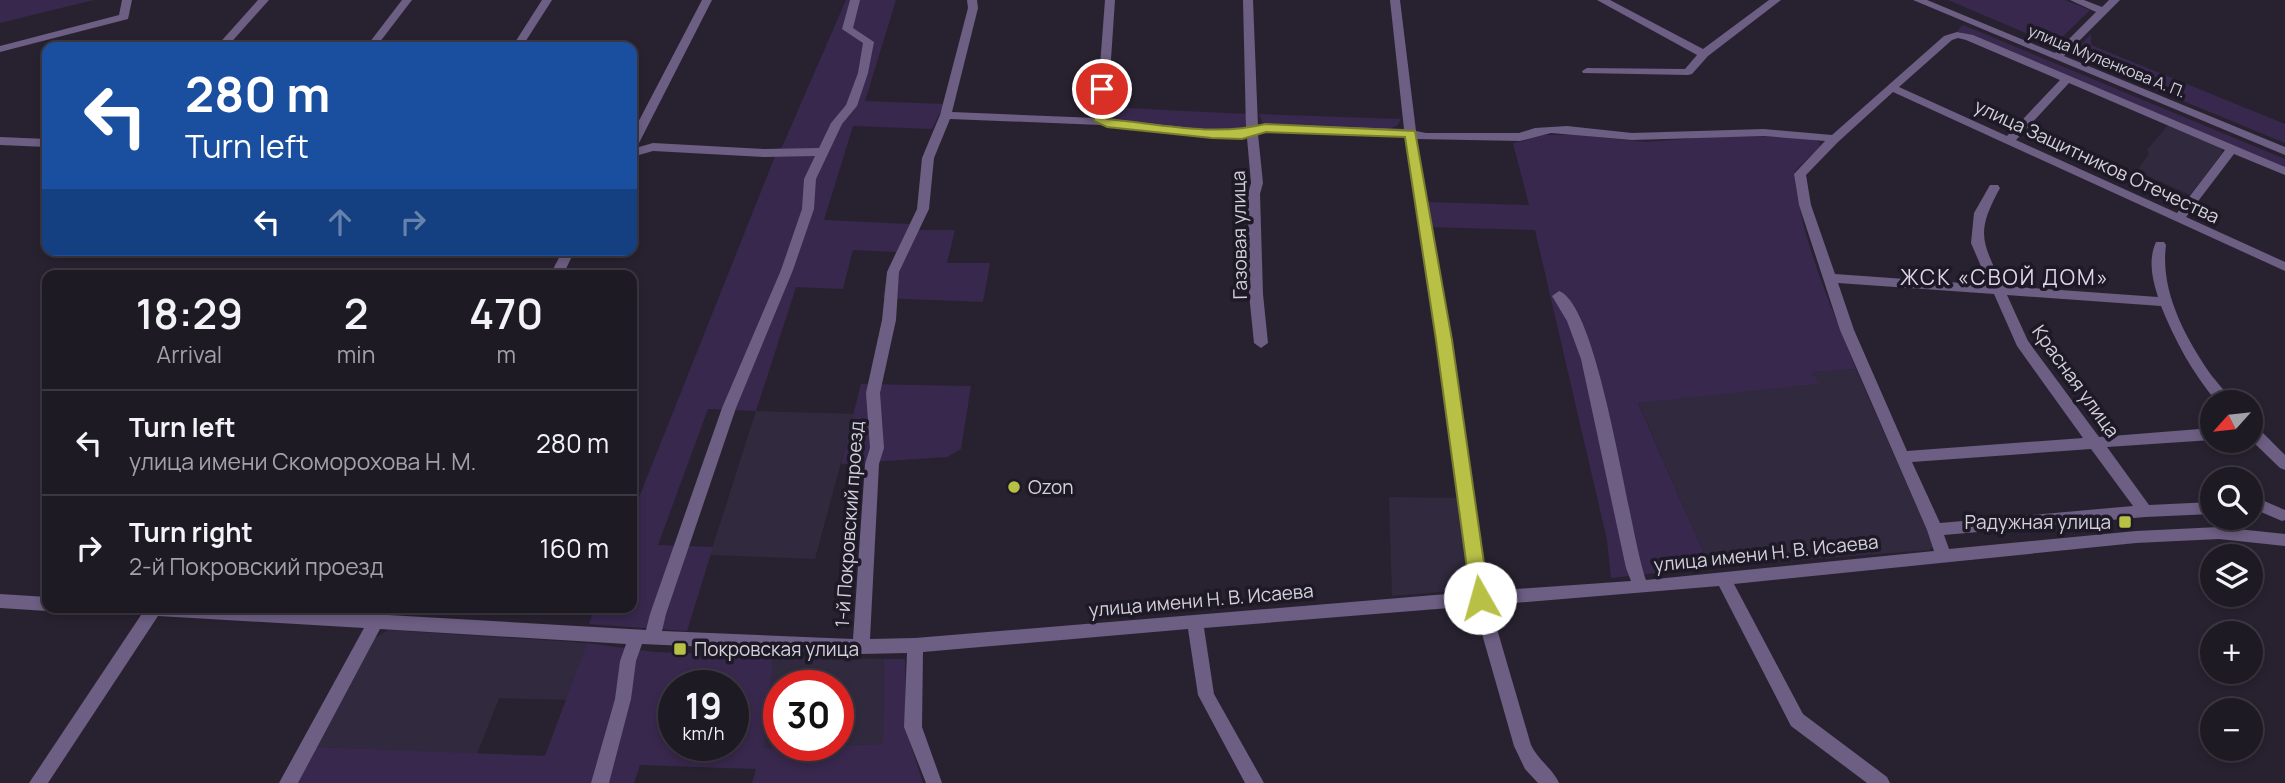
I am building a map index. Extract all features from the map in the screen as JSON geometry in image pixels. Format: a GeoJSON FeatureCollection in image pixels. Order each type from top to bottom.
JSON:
{"type":"FeatureCollection","features":[{"type":"Feature","properties":{"kind":"street"},"geometry":{"type":"LineString","coordinates":[[0,49],[124,17],[127,0]]}},
{"type":"Feature","properties":{"kind":"street"},"geometry":{"type":"LineString","coordinates":[[226,42],[264,0]]}},
{"type":"Feature","properties":{"kind":"street"},"geometry":{"type":"LineString","coordinates":[[375,42],[407,0]]}},
{"type":"Feature","properties":{"kind":"street"},"geometry":{"type":"LineString","coordinates":[[520,42],[547,0]]}},
{"type":"Feature","properties":{"kind":"street"},"geometry":{"type":"LineString","coordinates":[[637,135],[707,0]]}},
{"type":"Feature","properties":{"kind":"street"},"geometry":{"type":"LineString","coordinates":[[600,783],[623,699],[628,661],[658,614],[729,408],[787,270],[808,209],[810,179],[837,123],[851,106],[863,73],[869,42],[847,29],[855,0]]}},
{"type":"Feature","properties":{"kind":"street","name":"1-й Покровский проезд"},"geometry":{"type":"LineString","coordinates":[[860,647],[872,464],[877,448],[873,393],[889,320],[893,271],[923,209],[928,158],[946,115],[973,8],[972,0]]}},
{"type":"Feature","properties":{"kind":"street"},"geometry":{"type":"LineString","coordinates":[[1101,121],[1110,0]]}},
{"type":"Feature","properties":{"kind":"street","name":"Газовая улица"},"geometry":{"type":"LineString","coordinates":[[1248,0],[1252,132],[1257,183],[1254,194],[1256,294],[1261,343]]}},
{"type":"Feature","properties":{"kind":"street"},"geometry":{"type":"LineString","coordinates":[[1395,0],[1411,134],[1444,340],[1480,598],[1523,746],[1531,763],[1550,783]]}},
{"type":"Feature","properties":{"kind":"street"},"geometry":{"type":"LineString","coordinates":[[1602,0],[1704,54]]}},
{"type":"Feature","properties":{"kind":"street"},"geometry":{"type":"LineString","coordinates":[[1587,71],[1688,72],[1704,54],[1776,0]]}},
{"type":"Feature","properties":{"kind":"street","name":"улица Муленкова А. П."},"geometry":{"type":"LineString","coordinates":[[1918,0],[2285,151]]}},
{"type":"Feature","properties":{"kind":"street"},"geometry":{"type":"LineString","coordinates":[[2075,0],[2103,11]]}},
{"type":"Feature","properties":{"kind":"street"},"geometry":{"type":"LineString","coordinates":[[2057,57],[2115,0]]}},
{"type":"Feature","properties":{"kind":"street"},"geometry":{"type":"LineString","coordinates":[[1944,558],[1935,530],[1828,278],[1805,205],[1800,174],[1834,139],[1948,38],[1957,35],[2285,171]]}},
{"type":"Feature","properties":{"kind":"street"},"geometry":{"type":"LineString","coordinates":[[2010,140],[2067,79]]}},
{"type":"Feature","properties":{"kind":"street","name":"улица Защитников Отечества"},"geometry":{"type":"LineString","coordinates":[[1893,88],[2285,267]]}},
{"type":"Feature","properties":{"kind":"street"},"geometry":{"type":"LineString","coordinates":[[946,115],[1101,121],[1212,134],[1252,132],[1265,128],[1411,134],[1426,137],[1520,137],[1531,132],[1573,130],[1644,137],[1717,133],[1803,133],[1834,139]]}},
{"type":"Feature","properties":{"kind":"street"},"geometry":{"type":"LineString","coordinates":[[0,141],[42,143]]}},
{"type":"Feature","properties":{"kind":"street"},"geometry":{"type":"LineString","coordinates":[[637,152],[653,147],[764,153],[821,152]]}},
{"type":"Feature","properties":{"kind":"street"},"geometry":{"type":"LineString","coordinates":[[2179,218],[2232,149]]}},
{"type":"Feature","properties":{"kind":"street","name":"Красная улица"},"geometry":{"type":"LineString","coordinates":[[1994,188],[1980,213],[1977,243],[2022,344],[2145,511]]}},
{"type":"Feature","properties":{"kind":"street"},"geometry":{"type":"LineString","coordinates":[[2160,245],[2157,271],[2166,302],[2176,326],[2213,390]]}},
{"type":"Feature","properties":{"kind":"street"},"geometry":{"type":"LineString","coordinates":[[1828,278],[2166,302]]}},
{"type":"Feature","properties":{"kind":"street"},"geometry":{"type":"LineString","coordinates":[[1559,296],[1571,313],[1583,339],[1634,568],[1641,587]]}},
{"type":"Feature","properties":{"kind":"street"},"geometry":{"type":"LineString","coordinates":[[1902,457],[2200,435]]}},
{"type":"Feature","properties":{"kind":"street"},"geometry":{"type":"LineString","coordinates":[[2263,442],[2285,464]]}},
{"type":"Feature","properties":{"kind":"street"},"geometry":{"type":"LineString","coordinates":[[2263,506],[2283,515],[2282,540]]}},
{"type":"Feature","properties":{"kind":"street"},"geometry":{"type":"LineString","coordinates":[[1935,530],[2200,509]]}},
{"type":"Feature","properties":{"kind":"street","name":"улица имени Н. В. Исаева"},"geometry":{"type":"LineString","coordinates":[[336,613],[381,614],[645,637],[860,647],[915,645],[1641,587],[2152,536],[2219,533],[2282,540]]}},
{"type":"Feature","properties":{"kind":"street"},"geometry":{"type":"LineString","coordinates":[[1723,579],[1797,720],[1881,783]]}},
{"type":"Feature","properties":{"kind":"street"},"geometry":{"type":"LineString","coordinates":[[0,601],[42,604]]}},
{"type":"Feature","properties":{"kind":"street"},"geometry":{"type":"LineString","coordinates":[[38,783],[151,613]]}},
{"type":"Feature","properties":{"kind":"street"},"geometry":{"type":"LineString","coordinates":[[288,783],[381,614]]}},
{"type":"Feature","properties":{"kind":"street"},"geometry":{"type":"LineString","coordinates":[[1195,621],[1206,695],[1255,783]]}},
{"type":"Feature","properties":{"kind":"street"},"geometry":{"type":"LineString","coordinates":[[915,645],[913,727],[934,782]]}},
{"type":"Feature","properties":{"kind":"shaded area"},"geometry":{"type":"Polygon","coordinates":[[[0,0],[94,0],[0,23],[0,0]]]}},
{"type":"Feature","properties":{"kind":"shaded area"},"geometry":{"type":"Polygon","coordinates":[[[846,0],[896,0],[865,101],[944,104],[932,129],[853,126],[824,220],[909,224],[919,230],[955,230],[947,263],[990,263],[983,302],[883,298],[888,269],[896,252],[853,250],[843,289],[796,287],[756,411],[708,409],[658,545],[713,547],[687,631],[589,624],[593,613],[637,613],[637,502],[774,159],[775,150],[782,147],[846,0]]]}},
{"type":"Feature","properties":{"kind":"shaded area"},"geometry":{"type":"Polygon","coordinates":[[[1948,0],[2065,0],[2090,10],[2056,43],[2049,43],[1948,0]]]}},
{"type":"Feature","properties":{"kind":"shaded area"},"geometry":{"type":"Polygon","coordinates":[[[1963,25],[2285,159],[2285,169],[1957,31],[1963,25]]]}},
{"type":"Feature","properties":{"kind":"shaded area"},"geometry":{"type":"Polygon","coordinates":[[[2091,34],[2091,45],[2285,124],[2285,143],[2079,58],[2075,51],[2091,34]]]}},
{"type":"Feature","properties":{"kind":"shaded area"},"geometry":{"type":"Polygon","coordinates":[[[1106,107],[1247,114],[1245,127],[1214,131],[1114,120],[1108,118],[1106,107]]]}},
{"type":"Feature","properties":{"kind":"shaded area"},"geometry":{"type":"Polygon","coordinates":[[[1259,114],[1401,119],[1397,126],[1352,131],[1270,125],[1262,122],[1259,114]]]}},
{"type":"Feature","properties":{"kind":"shaded area"},"geometry":{"type":"Polygon","coordinates":[[[2169,124],[2221,148],[2222,153],[2190,195],[2137,171],[2149,154],[2147,150],[2169,124]]]}},
{"type":"Feature","properties":{"kind":"shaded area"},"geometry":{"type":"Polygon","coordinates":[[[1535,135],[1574,135],[1646,142],[1721,136],[1808,137],[1819,142],[1820,146],[1794,172],[1798,198],[1818,272],[1856,369],[1812,372],[1819,384],[1638,403],[1710,567],[1611,578],[1607,540],[1535,230],[1429,227],[1427,202],[1529,205],[1513,143],[1535,135]]]}},
{"type":"Feature","properties":{"kind":"shaded area"},"geometry":{"type":"Polygon","coordinates":[[[1856,369],[1934,546],[1929,550],[1710,567],[1638,402],[1818,384],[1812,372],[1856,369]]]}},
{"type":"Feature","properties":{"kind":"shaded area"},"geometry":{"type":"Polygon","coordinates":[[[861,384],[971,386],[961,449],[947,457],[841,464],[861,384]]]}},
{"type":"Feature","properties":{"kind":"shaded area"},"geometry":{"type":"Polygon","coordinates":[[[756,411],[854,414],[815,559],[710,555],[756,411]]]}},
{"type":"Feature","properties":{"kind":"shaded area"},"geometry":{"type":"Polygon","coordinates":[[[1389,497],[1460,498],[1472,580],[1453,591],[1392,596],[1389,497]]]}},
{"type":"Feature","properties":{"kind":"shaded area"},"geometry":{"type":"Polygon","coordinates":[[[388,630],[587,643],[568,700],[499,698],[477,754],[316,747],[375,638],[388,630]]]}},
{"type":"Feature","properties":{"kind":"shaded area"},"geometry":{"type":"Polygon","coordinates":[[[587,643],[655,652],[774,656],[772,670],[763,670],[763,761],[854,761],[854,745],[883,744],[884,659],[905,659],[906,730],[923,783],[752,783],[756,769],[640,765],[634,783],[296,783],[316,747],[545,756],[587,643]]]}},
{"type":"Feature","properties":{"kind":"shaded area"},"geometry":{"type":"Polygon","coordinates":[[[774,656],[884,659],[883,744],[854,745],[854,670],[772,670],[774,656]]]}},
{"type":"Feature","properties":{"kind":"place","name":"Ozon"},"geometry":{"type":"Point","coordinates":[1014,487]}},
{"type":"Feature","properties":{"kind":"place","name":"Радужная улица"},"geometry":{"type":"Point","coordinates":[2125,522]}},
{"type":"Feature","properties":{"kind":"place","name":"Покровская улица"},"geometry":{"type":"Point","coordinates":[680,649]}},
{"type":"Feature","properties":{"kind":"district","name":"ЖСК «СВОЙ ДОМ»"},"geometry":{"type":"Point","coordinates":[2005,278]}},
{"type":"Feature","properties":{"kind":"route"},"geometry":{"type":"LineString","coordinates":[[1102,89],[1101,121],[1107,123],[1175,128],[1212,134],[1242,135],[1265,128],[1365,133],[1396,131],[1411,134],[1444,340],[1480,598]]}}]}
